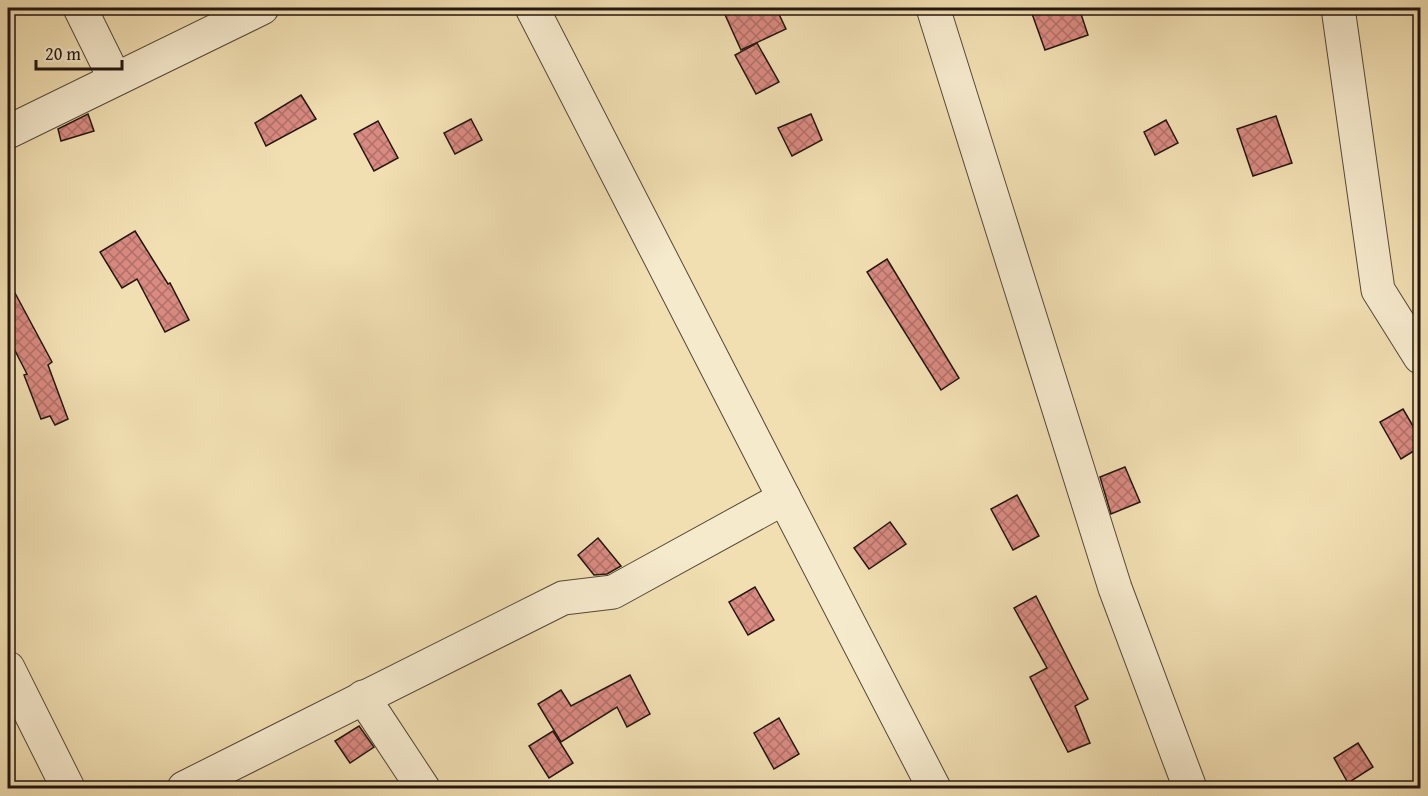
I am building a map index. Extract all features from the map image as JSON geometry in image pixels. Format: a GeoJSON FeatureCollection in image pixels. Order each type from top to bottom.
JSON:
{"type":"FeatureCollection","features":[{"type":"Feature","properties":{"kind":"street"},"geometry":{"type":"LineString","coordinates":[[80,8],[115,79]]}},
{"type":"Feature","properties":{"kind":"street"},"geometry":{"type":"LineString","coordinates":[[8,132],[262,8]]}},
{"type":"Feature","properties":{"kind":"street"},"geometry":{"type":"LineString","coordinates":[[532,8],[934,789]]}},
{"type":"Feature","properties":{"kind":"street"},"geometry":{"type":"LineString","coordinates":[[933,8],[1115,588],[1190,789]]}},
{"type":"Feature","properties":{"kind":"street"},"geometry":{"type":"LineString","coordinates":[[1338,8],[1378,290],[1420,357]]}},
{"type":"Feature","properties":{"kind":"street"},"geometry":{"type":"LineString","coordinates":[[184,789],[563,598],[613,592],[784,498]]}},
{"type":"Feature","properties":{"kind":"street"},"geometry":{"type":"LineString","coordinates":[[8,668],[68,789]]}},
{"type":"Feature","properties":{"kind":"street"},"geometry":{"type":"LineString","coordinates":[[363,697],[423,789]]}},
{"type":"Feature","properties":{"kind":"building"},"geometry":{"type":"Polygon","coordinates":[[[722,8],[776,8],[786,29],[741,50],[722,8]]]}},
{"type":"Feature","properties":{"kind":"building"},"geometry":{"type":"Polygon","coordinates":[[[1030,8],[1079,8],[1088,35],[1045,50],[1030,8]]]}},
{"type":"Feature","properties":{"kind":"building"},"geometry":{"type":"Polygon","coordinates":[[[757,43],[779,82],[756,94],[735,55],[757,43]]]}},
{"type":"Feature","properties":{"kind":"building"},"geometry":{"type":"Polygon","coordinates":[[[301,95],[316,119],[266,146],[255,123],[301,95]]]}},
{"type":"Feature","properties":{"kind":"building"},"geometry":{"type":"Polygon","coordinates":[[[88,114],[94,131],[61,141],[58,129],[88,114]]]}},
{"type":"Feature","properties":{"kind":"building"},"geometry":{"type":"Polygon","coordinates":[[[811,114],[822,140],[792,156],[778,128],[811,114]]]}},
{"type":"Feature","properties":{"kind":"building"},"geometry":{"type":"Polygon","coordinates":[[[1276,116],[1292,163],[1253,176],[1237,129],[1276,116]]]}},
{"type":"Feature","properties":{"kind":"building"},"geometry":{"type":"Polygon","coordinates":[[[471,119],[482,140],[455,154],[444,133],[471,119]]]}},
{"type":"Feature","properties":{"kind":"building"},"geometry":{"type":"Polygon","coordinates":[[[1166,120],[1178,143],[1155,155],[1144,132],[1166,120]]]}},
{"type":"Feature","properties":{"kind":"building"},"geometry":{"type":"Polygon","coordinates":[[[378,121],[398,158],[374,171],[354,134],[378,121]]]}},
{"type":"Feature","properties":{"kind":"building"},"geometry":{"type":"Polygon","coordinates":[[[135,231],[168,284],[170,283],[189,320],[165,332],[137,279],[122,288],[100,252],[135,231]]]}},
{"type":"Feature","properties":{"kind":"building"},"geometry":{"type":"Polygon","coordinates":[[[887,259],[959,378],[941,390],[867,272],[887,259]]]}},
{"type":"Feature","properties":{"kind":"building"},"geometry":{"type":"Polygon","coordinates":[[[8,280],[52,362],[48,365],[68,419],[55,425],[50,416],[41,419],[24,375],[27,374],[8,337],[8,280]]]}},
{"type":"Feature","properties":{"kind":"building"},"geometry":{"type":"Polygon","coordinates":[[[1403,409],[1420,438],[1420,447],[1401,459],[1380,422],[1403,409]]]}},
{"type":"Feature","properties":{"kind":"building"},"geometry":{"type":"Polygon","coordinates":[[[1125,467],[1140,502],[1111,514],[1100,477],[1125,467]]]}},
{"type":"Feature","properties":{"kind":"building"},"geometry":{"type":"Polygon","coordinates":[[[1017,495],[1039,536],[1013,550],[991,509],[1017,495]]]}},
{"type":"Feature","properties":{"kind":"building"},"geometry":{"type":"Polygon","coordinates":[[[890,522],[906,544],[869,569],[854,548],[890,522]]]}},
{"type":"Feature","properties":{"kind":"building"},"geometry":{"type":"Polygon","coordinates":[[[598,538],[621,566],[607,574],[594,575],[578,555],[598,538]]]}},
{"type":"Feature","properties":{"kind":"building"},"geometry":{"type":"Polygon","coordinates":[[[755,587],[774,620],[748,635],[729,602],[755,587]]]}},
{"type":"Feature","properties":{"kind":"building"},"geometry":{"type":"Polygon","coordinates":[[[1036,596],[1088,699],[1075,706],[1090,743],[1068,752],[1030,677],[1047,668],[1014,608],[1036,596]]]}},
{"type":"Feature","properties":{"kind":"building"},"geometry":{"type":"Polygon","coordinates":[[[630,675],[650,714],[627,727],[617,707],[561,742],[538,704],[561,690],[571,706],[630,675]]]}},
{"type":"Feature","properties":{"kind":"building"},"geometry":{"type":"Polygon","coordinates":[[[779,718],[799,754],[774,769],[754,733],[779,718]]]}},
{"type":"Feature","properties":{"kind":"building"},"geometry":{"type":"Polygon","coordinates":[[[359,726],[374,747],[350,763],[335,741],[359,726]]]}},
{"type":"Feature","properties":{"kind":"building"},"geometry":{"type":"Polygon","coordinates":[[[553,731],[573,763],[549,778],[529,746],[553,731]]]}},
{"type":"Feature","properties":{"kind":"building"},"geometry":{"type":"Polygon","coordinates":[[[1358,743],[1373,767],[1348,783],[1334,758],[1358,743]]]}}]}
